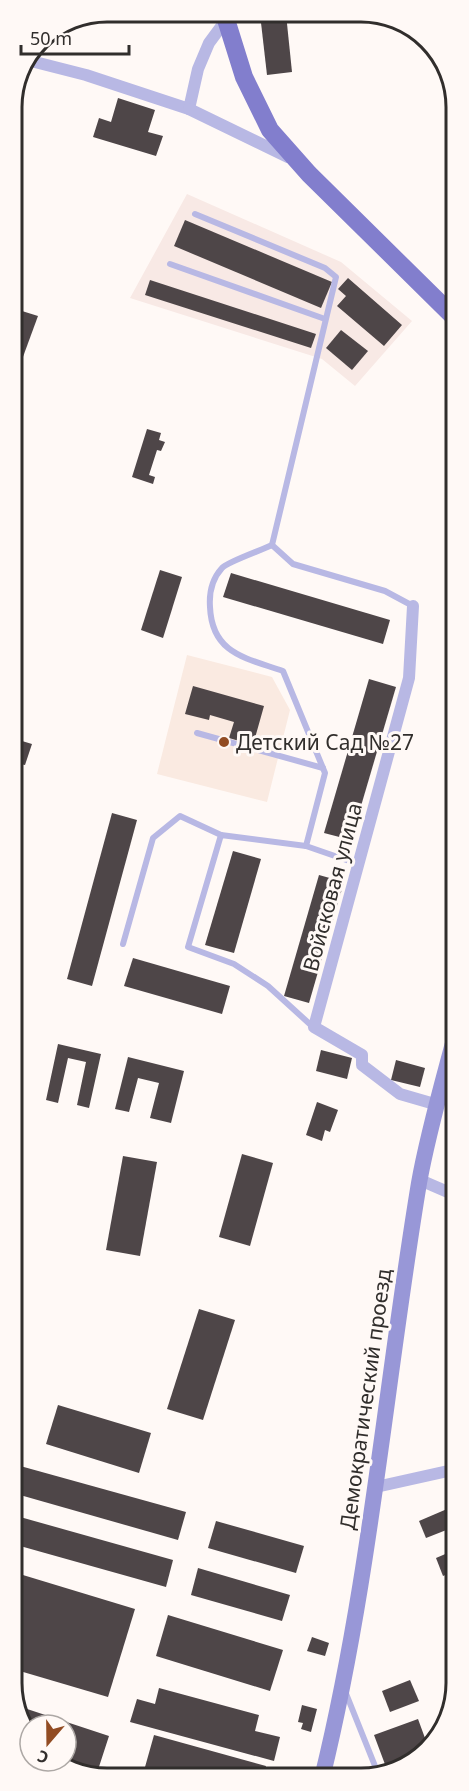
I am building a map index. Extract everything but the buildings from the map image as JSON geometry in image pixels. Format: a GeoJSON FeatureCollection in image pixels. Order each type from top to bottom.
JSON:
{"type":"FeatureCollection","features":[{"type":"Feature","properties":{"kind":"main road"},"geometry":{"type":"LineString","coordinates":[[227,22],[244,77],[270,130],[297,162],[446,309]]}},
{"type":"Feature","properties":{"kind":"main road","name":"Демократический проезд"},"geometry":{"type":"LineString","coordinates":[[324,1768],[343,1684],[376,1487],[420,1180],[446,1073]]}},
{"type":"Feature","properties":{"kind":"street"},"geometry":{"type":"LineString","coordinates":[[189,109],[198,69],[222,22]]}},
{"type":"Feature","properties":{"kind":"street"},"geometry":{"type":"LineString","coordinates":[[36,62],[86,75],[189,109],[251,137],[297,162]]}},
{"type":"Feature","properties":{"kind":"street","name":"Войсковая улица"},"geometry":{"type":"LineString","coordinates":[[314,1027],[409,678],[413,606]]}},
{"type":"Feature","properties":{"kind":"street"},"geometry":{"type":"LineString","coordinates":[[314,1027],[362,1055],[362,1065],[400,1094],[438,1106]]}},
{"type":"Feature","properties":{"kind":"street"},"geometry":{"type":"LineString","coordinates":[[420,1180],[446,1191]]}},
{"type":"Feature","properties":{"kind":"street"},"geometry":{"type":"LineString","coordinates":[[376,1487],[446,1472]]}},
{"type":"Feature","properties":{"kind":"lane"},"geometry":{"type":"LineString","coordinates":[[195,214],[325,268],[336,277],[272,545]]}},
{"type":"Feature","properties":{"kind":"lane"},"geometry":{"type":"LineString","coordinates":[[170,264],[325,319]]}},
{"type":"Feature","properties":{"kind":"lane"},"geometry":{"type":"LineString","coordinates":[[272,545],[293,564],[385,591],[413,606]]}},
{"type":"Feature","properties":{"kind":"lane"},"geometry":{"type":"LineString","coordinates":[[272,545],[222,567],[210,590],[210,609],[213,626],[221,643],[240,656],[283,670],[323,768],[325,773],[306,846]]}},
{"type":"Feature","properties":{"kind":"lane"},"geometry":{"type":"LineString","coordinates":[[197,733],[323,768]]}},
{"type":"Feature","properties":{"kind":"lane"},"geometry":{"type":"LineString","coordinates":[[123,944],[153,838],[180,816],[221,835],[306,846],[358,864]]}},
{"type":"Feature","properties":{"kind":"lane"},"geometry":{"type":"LineString","coordinates":[[221,835],[188,947],[243,969],[268,986],[314,1027]]}},
{"type":"Feature","properties":{"kind":"lane"},"geometry":{"type":"LineString","coordinates":[[343,1684],[376,1768]]}},
{"type":"Feature","properties":{"kind":"shaded area"},"geometry":{"type":"Polygon","coordinates":[[[187,194],[341,262],[412,321],[355,386],[322,359],[130,298],[187,194]]]}},
{"type":"Feature","properties":{"kind":"shaded area","name":"Детский Сад №27"},"geometry":{"type":"Polygon","coordinates":[[[187,655],[272,677],[290,710],[267,802],[157,774],[187,655]]]}},
{"type":"Feature","properties":{"kind":"place","name":"Детский Сад №27"},"geometry":{"type":"Point","coordinates":[224,742]}}]}
